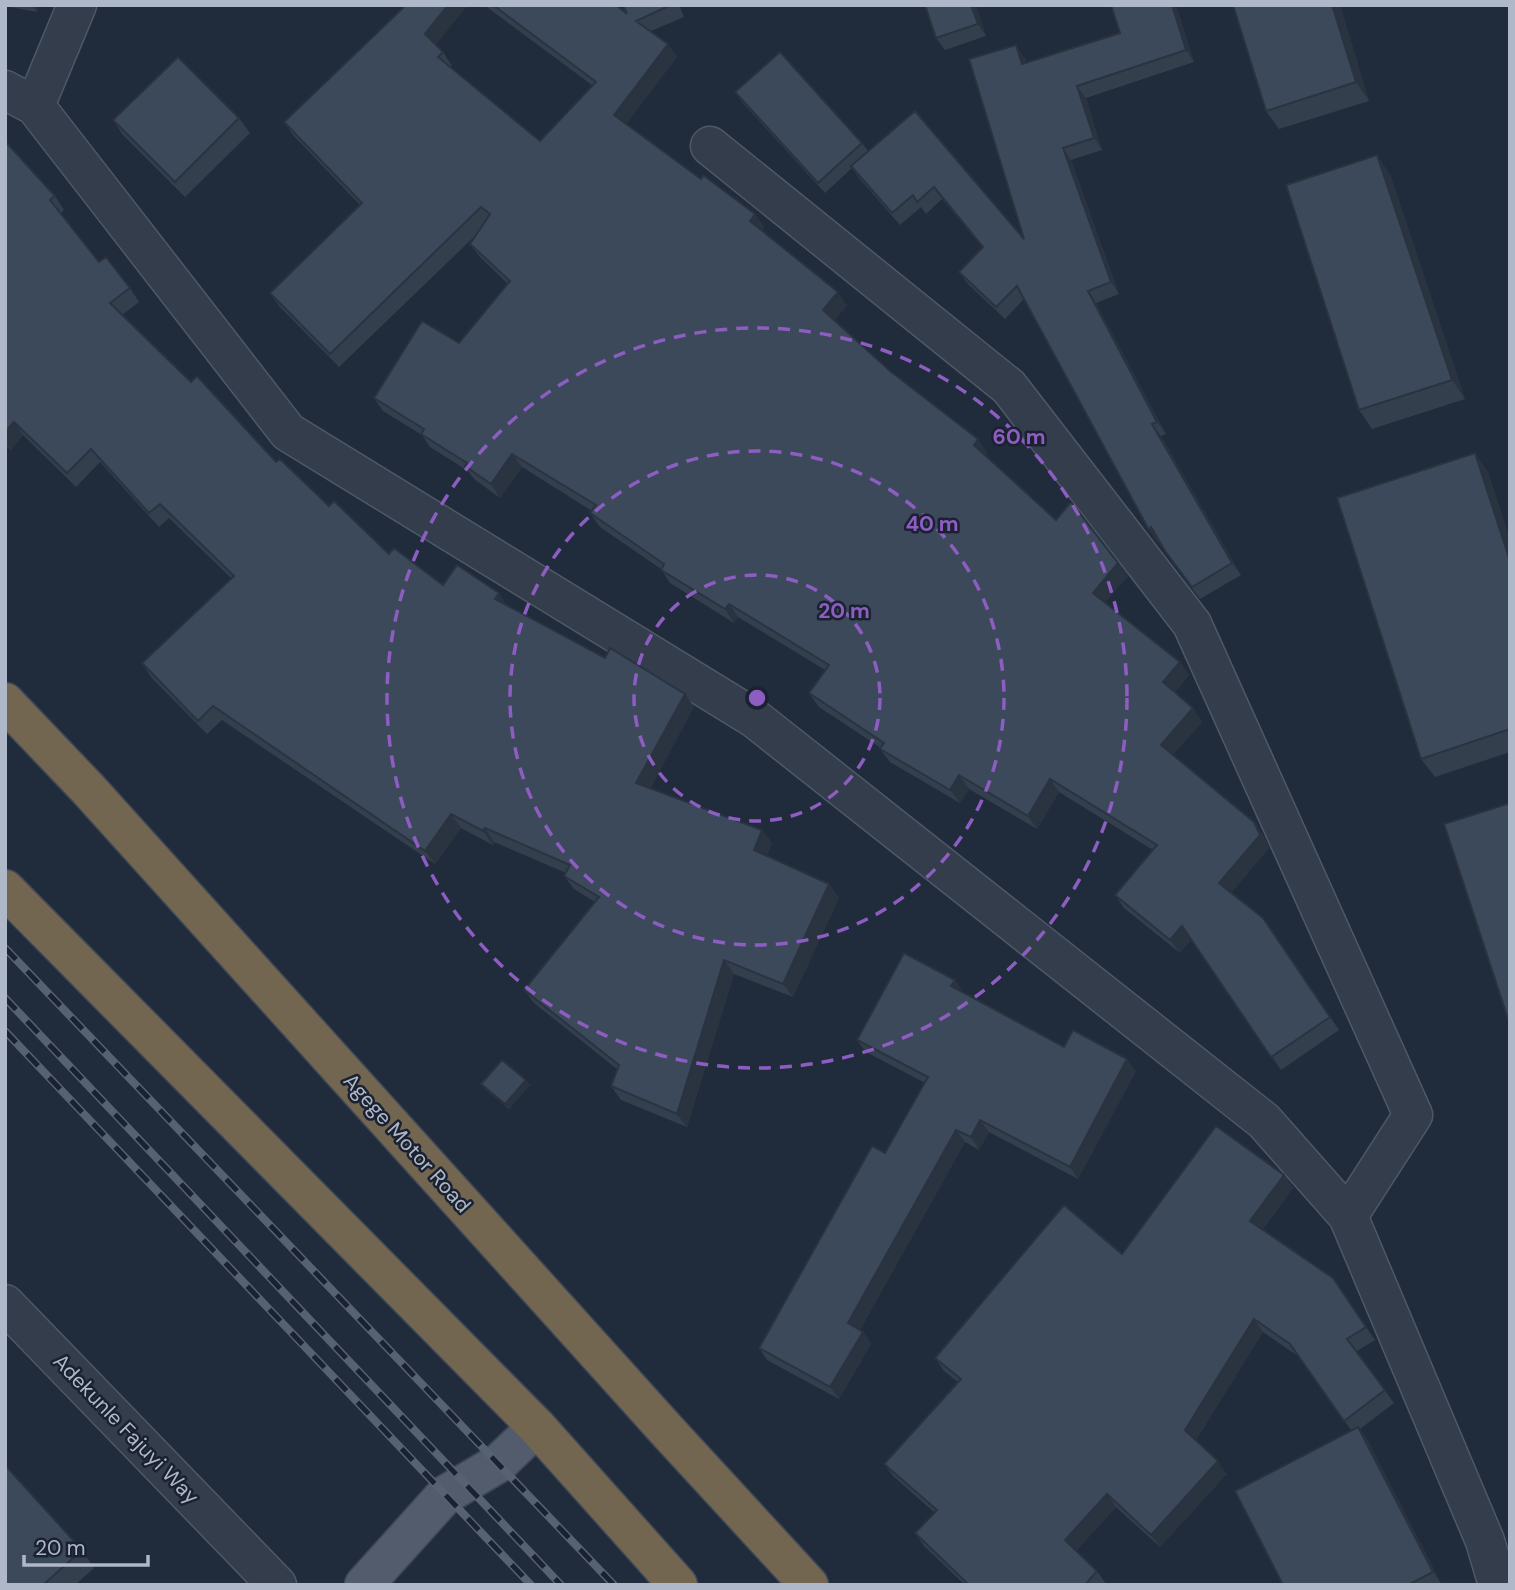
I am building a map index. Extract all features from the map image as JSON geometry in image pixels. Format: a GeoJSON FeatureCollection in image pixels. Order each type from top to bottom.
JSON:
{"type":"FeatureCollection","features":[{"type":"Feature","properties":{"kind":"highway","name":"Agege Motor Road"},"geometry":{"type":"LineString","coordinates":[[5,702],[89,790],[809,1585]]}},
{"type":"Feature","properties":{"kind":"highway"},"geometry":{"type":"LineString","coordinates":[[5,889],[537,1427],[678,1585]]}},
{"type":"Feature","properties":{"kind":"main road"},"geometry":{"type":"LineString","coordinates":[[364,1585],[446,1495],[499,1463],[537,1427]]}},
{"type":"Feature","properties":{"kind":"street"},"geometry":{"type":"LineString","coordinates":[[77,5],[20,98],[288,432],[754,718],[1265,1121],[1348,1216],[1485,1541],[1498,1585]]}},
{"type":"Feature","properties":{"kind":"street"},"geometry":{"type":"LineString","coordinates":[[710,146],[1009,387],[1192,624],[1413,1115],[1348,1216]]}},
{"type":"Feature","properties":{"kind":"street","name":"Adekunle Fajuyi Way"},"geometry":{"type":"LineString","coordinates":[[5,1304],[276,1585]]}},
{"type":"Feature","properties":{"kind":"building"},"geometry":{"type":"Polygon","coordinates":[[[406,5],[448,5],[425,34],[443,52],[438,57],[540,141],[596,82],[493,5],[616,5],[627,14],[623,5],[671,5],[636,21],[668,44],[614,115],[701,179],[703,175],[755,214],[750,221],[838,292],[823,310],[890,371],[978,439],[974,445],[1056,520],[1071,502],[1118,563],[1093,593],[1180,662],[1163,682],[1193,708],[1161,745],[1254,822],[1260,835],[1219,883],[1263,918],[1330,1017],[1271,1057],[1182,926],[1170,940],[1115,895],[1157,845],[1050,779],[1028,816],[959,775],[950,790],[880,749],[884,743],[809,693],[829,665],[729,604],[725,609],[661,570],[664,564],[590,513],[596,505],[512,454],[491,484],[465,466],[467,463],[421,434],[424,429],[374,398],[422,321],[459,343],[510,281],[470,244],[490,214],[481,207],[330,354],[270,293],[362,203],[284,122],[406,5]]]}},
{"type":"Feature","properties":{"kind":"building"},"geometry":{"type":"Polygon","coordinates":[[[925,5],[971,5],[978,24],[936,38],[925,5]]]}},
{"type":"Feature","properties":{"kind":"building"},"geometry":{"type":"Polygon","coordinates":[[[1111,5],[1172,5],[1186,50],[1077,86],[1094,138],[1063,148],[1111,282],[1088,291],[1157,422],[1152,424],[1232,563],[1192,587],[1151,527],[1149,530],[1017,286],[996,307],[959,272],[983,247],[934,187],[917,202],[913,195],[892,213],[851,166],[915,111],[1024,239],[969,59],[1016,45],[1022,64],[1120,33],[1111,5]]]}},
{"type":"Feature","properties":{"kind":"building"},"geometry":{"type":"Polygon","coordinates":[[[1233,5],[1332,5],[1356,82],[1266,111],[1233,5]]]}},
{"type":"Feature","properties":{"kind":"building"},"geometry":{"type":"Polygon","coordinates":[[[780,52],[862,143],[818,183],[735,92],[780,52]]]}},
{"type":"Feature","properties":{"kind":"building"},"geometry":{"type":"Polygon","coordinates":[[[178,57],[239,118],[175,182],[113,120],[178,57]]]}},
{"type":"Feature","properties":{"kind":"building"},"geometry":{"type":"Polygon","coordinates":[[[5,141],[55,196],[50,200],[99,262],[106,257],[130,288],[110,303],[191,382],[197,376],[276,462],[280,459],[329,506],[334,501],[389,554],[394,548],[443,585],[457,565],[499,593],[495,599],[605,658],[610,648],[685,694],[636,783],[762,830],[754,850],[829,884],[783,984],[724,960],[677,1114],[611,1086],[619,1065],[524,990],[599,897],[564,876],[570,865],[485,828],[483,831],[451,814],[425,851],[213,706],[198,721],[142,663],[234,576],[160,504],[149,513],[91,449],[67,473],[14,422],[5,432],[5,141]]]}},
{"type":"Feature","properties":{"kind":"building"},"geometry":{"type":"Polygon","coordinates":[[[1377,155],[1452,380],[1359,410],[1286,185],[1377,155]]]}},
{"type":"Feature","properties":{"kind":"building"},"geometry":{"type":"Polygon","coordinates":[[[1475,453],[1510,561],[1510,729],[1421,759],[1337,498],[1475,453]]]}},
{"type":"Feature","properties":{"kind":"building"},"geometry":{"type":"Polygon","coordinates":[[[1510,803],[1510,1025],[1444,824],[1510,803]]]}},
{"type":"Feature","properties":{"kind":"building"},"geometry":{"type":"Polygon","coordinates":[[[904,953],[955,980],[951,986],[1064,1047],[1073,1030],[1127,1059],[1070,1167],[980,1120],[971,1137],[956,1130],[848,1323],[863,1332],[830,1387],[759,1348],[872,1146],[885,1153],[928,1077],[857,1040],[904,953]]]}},
{"type":"Feature","properties":{"kind":"building"},"geometry":{"type":"Polygon","coordinates":[[[502,1060],[526,1080],[505,1104],[481,1084],[502,1060]]]}},
{"type":"Feature","properties":{"kind":"building"},"geometry":{"type":"Polygon","coordinates":[[[1216,1126],[1284,1175],[1250,1221],[1333,1278],[1366,1327],[1347,1339],[1385,1390],[1344,1421],[1290,1344],[1254,1319],[1185,1430],[1218,1461],[1151,1535],[1107,1494],[1065,1540],[1097,1571],[1085,1585],[969,1585],[915,1533],[937,1510],[884,1464],[961,1379],[935,1358],[1064,1205],[1122,1254],[1216,1126]]]}},
{"type":"Feature","properties":{"kind":"building"},"geometry":{"type":"Polygon","coordinates":[[[1358,1427],[1433,1572],[1408,1585],[1283,1585],[1235,1491],[1358,1427]]]}},
{"type":"Feature","properties":{"kind":"building"},"geometry":{"type":"Polygon","coordinates":[[[5,1465],[82,1550],[43,1585],[5,1585],[5,1465]]]}},
{"type":"Feature","properties":{"kind":"railway"},"geometry":{"type":"LineString","coordinates":[[5,948],[614,1585]]}},
{"type":"Feature","properties":{"kind":"railway"},"geometry":{"type":"LineString","coordinates":[[5,998],[561,1585]]}},
{"type":"Feature","properties":{"kind":"railway"},"geometry":{"type":"LineString","coordinates":[[5,1031],[531,1585]]}}]}
